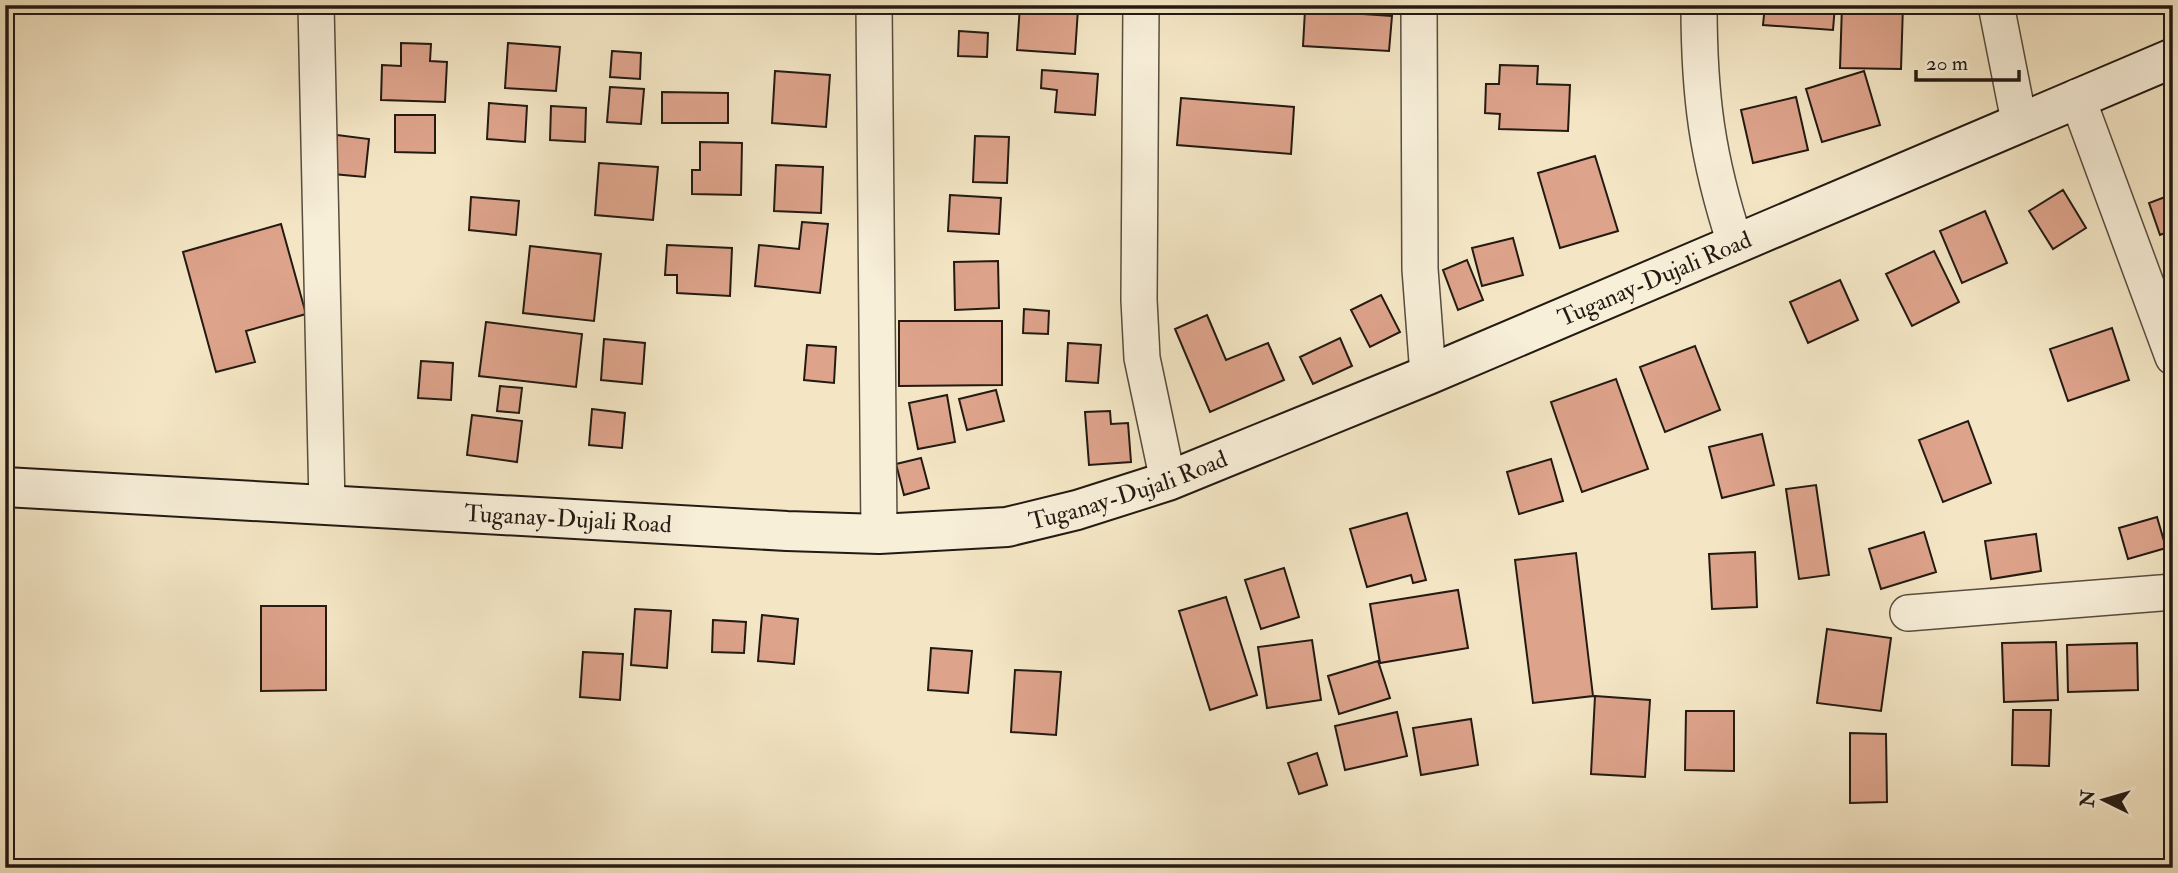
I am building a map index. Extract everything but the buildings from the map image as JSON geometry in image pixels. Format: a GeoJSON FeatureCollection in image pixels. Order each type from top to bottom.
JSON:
{"type":"FeatureCollection","features":[{"type":"Feature","properties":{"kind":"main road","name":"Tuganay-Dujali Road"},"geometry":{"type":"LineString","coordinates":[[5,487],[583,522],[879,534],[1007,527],[1077,510],[1168,481],[1428,374],[2019,121],[2173,58]]}},
{"type":"Feature","properties":{"kind":"street"},"geometry":{"type":"LineString","coordinates":[[316,5],[327,505]]}},
{"type":"Feature","properties":{"kind":"street"},"geometry":{"type":"LineString","coordinates":[[874,5],[879,534]]}},
{"type":"Feature","properties":{"kind":"street"},"geometry":{"type":"LineString","coordinates":[[1141,5],[1139,300],[1142,358],[1168,481]]}},
{"type":"Feature","properties":{"kind":"street"},"geometry":{"type":"LineString","coordinates":[[1419,5],[1420,269],[1428,374]]}},
{"type":"Feature","properties":{"kind":"street"},"geometry":{"type":"LineString","coordinates":[[1699,5],[1699,63],[1705,130],[1714,181],[1735,243]]}},
{"type":"Feature","properties":{"kind":"street"},"geometry":{"type":"LineString","coordinates":[[1996,5],[1997,25],[2019,121]]}},
{"type":"Feature","properties":{"kind":"street"},"geometry":{"type":"LineString","coordinates":[[2077,97],[2173,357]]}},
{"type":"Feature","properties":{"kind":"street"},"geometry":{"type":"LineString","coordinates":[[1908,613],[2173,592]]}}]}
